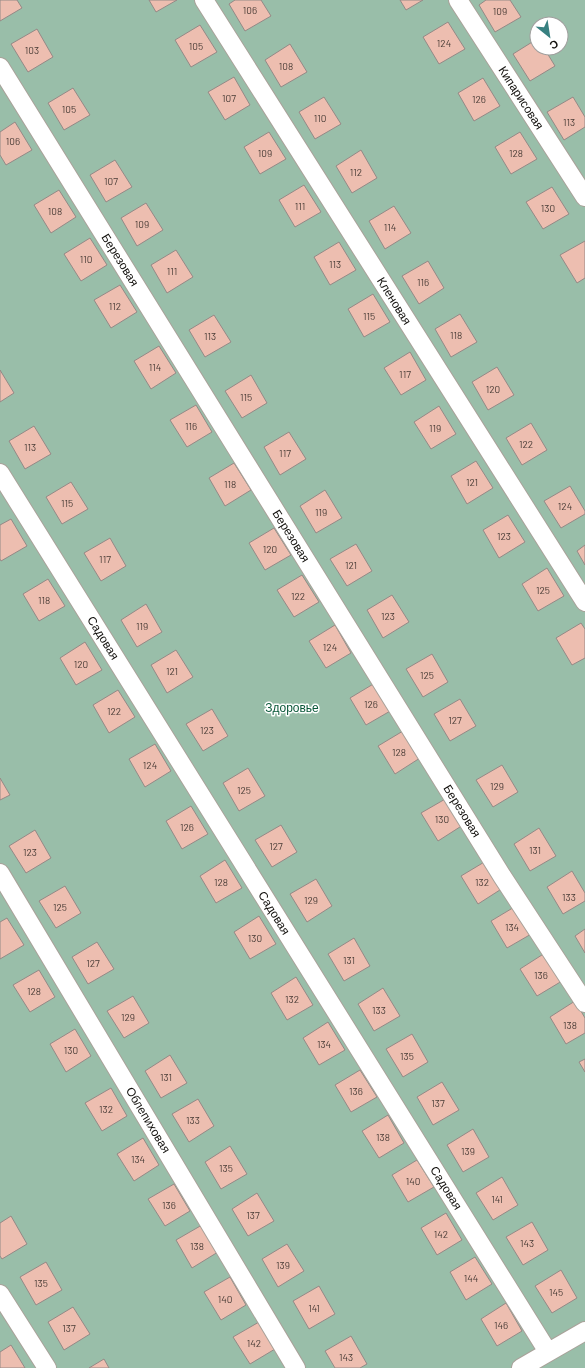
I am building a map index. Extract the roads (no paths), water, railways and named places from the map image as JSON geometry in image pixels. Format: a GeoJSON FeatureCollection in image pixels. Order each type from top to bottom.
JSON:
{"type":"FeatureCollection","features":[{"type":"Feature","properties":{"kind":"street","name":"Кленовая"},"geometry":{"type":"LineString","coordinates":[[204,0],[585,602]]}},
{"type":"Feature","properties":{"kind":"street","name":"Кипарисовая"},"geometry":{"type":"LineString","coordinates":[[458,0],[585,197]]}},
{"type":"Feature","properties":{"kind":"street","name":"Березовая"},"geometry":{"type":"LineString","coordinates":[[0,67],[502,876],[585,1003]]}},
{"type":"Feature","properties":{"kind":"street","name":"Садовая"},"geometry":{"type":"LineString","coordinates":[[0,473],[548,1352]]}},
{"type":"Feature","properties":{"kind":"street","name":"Облепиховая"},"geometry":{"type":"LineString","coordinates":[[0,873],[296,1368]]}},
{"type":"Feature","properties":{"kind":"street"},"geometry":{"type":"LineString","coordinates":[[0,1294],[46,1368]]}},
{"type":"Feature","properties":{"kind":"street"},"geometry":{"type":"LineString","coordinates":[[521,1368],[585,1331]]}},
{"type":"Feature","properties":{"kind":"park label","name":"Здоровье"},"geometry":{"type":"Point","coordinates":[292,708]}}]}
